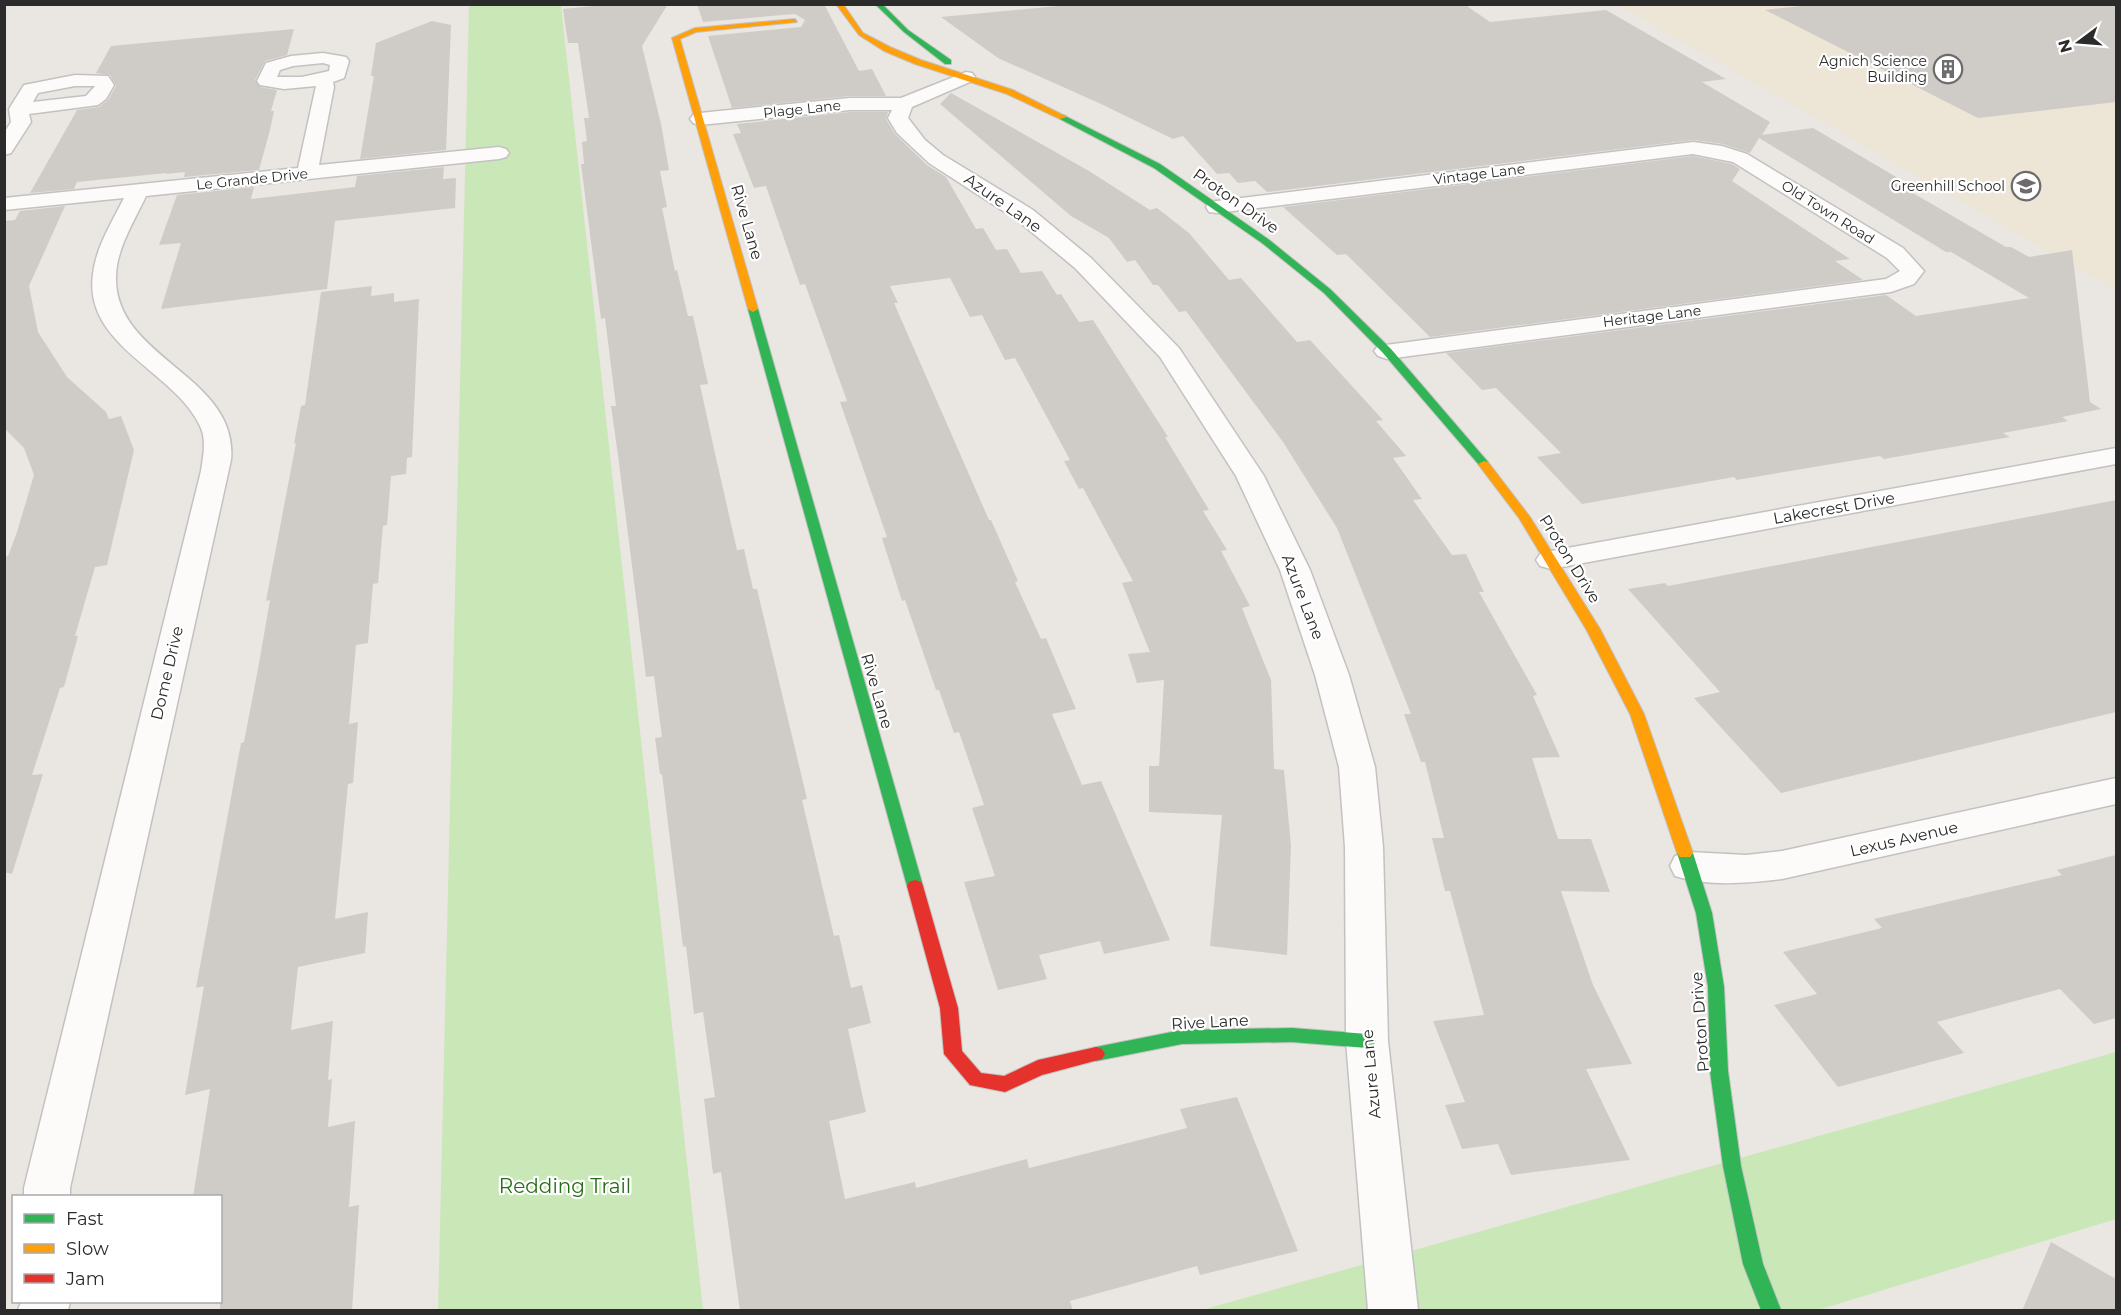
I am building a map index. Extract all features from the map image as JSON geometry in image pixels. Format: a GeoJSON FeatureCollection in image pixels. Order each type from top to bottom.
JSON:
{"type":"FeatureCollection","features":[{"type":"Feature","properties":{"kind":"street","name":"Proton Drive"},"geometry":{"type":"LineString","coordinates":[[838,4],[861,34],[887,49],[918,62],[1010,92],[1086,128],[1157,166],[1265,241],[1327,291],[1387,351],[1491,472],[1524,517],[1593,629],[1637,714],[1704,913],[1716,987],[1719,1071],[1732,1166],[1753,1264],[1771,1311]]}},
{"type":"Feature","properties":{"kind":"street","name":"Proton Drive"},"geometry":{"type":"LineString","coordinates":[[878,4],[906,31],[966,76]]}},
{"type":"Feature","properties":{"kind":"street","name":"Rive Lane"},"geometry":{"type":"LineString","coordinates":[[795,21],[695,30],[676,38],[949,1008],[953,1054],[976,1080],[1005,1084],[1049,1065],[1182,1038],[1292,1035],[1367,1041]]}},
{"type":"Feature","properties":{"kind":"street"},"geometry":{"type":"LineString","coordinates":[[904,104],[966,76]]}},
{"type":"Feature","properties":{"kind":"street"},"geometry":{"type":"LineString","coordinates":[[307,173],[325,87],[323,80]]}},
{"type":"Feature","properties":{"kind":"street","name":"Plage Lane"},"geometry":{"type":"LineString","coordinates":[[700,119],[850,104],[904,104]]}},
{"type":"Feature","properties":{"kind":"street","name":"Azure Lane"},"geometry":{"type":"LineString","coordinates":[[904,104],[898,118],[904,129],[918,144],[936,159],[1025,215],[1083,263],[1170,353],[1250,476],[1295,570],[1332,675],[1357,767],[1364,847],[1367,1041],[1393,1311]]}},
{"type":"Feature","properties":{"kind":"street"},"geometry":{"type":"LineString","coordinates":[[4,149],[21,122],[19,109]]}},
{"type":"Feature","properties":{"kind":"street","name":"Vintage Lane"},"geometry":{"type":"LineString","coordinates":[[1217,207],[1692,148],[1722,152],[1740,158]]}},
{"type":"Feature","properties":{"kind":"street","name":"Le Grande Drive"},"geometry":{"type":"LineString","coordinates":[[4,204],[499,153]]}},
{"type":"Feature","properties":{"kind":"street","name":"Old Town Road"},"geometry":{"type":"LineString","coordinates":[[1740,158],[1895,253],[1912,271]]}},
{"type":"Feature","properties":{"kind":"street","name":"Dome Drive"},"geometry":{"type":"LineString","coordinates":[[47,1195],[215,471],[218,447],[214,426],[201,406],[121,329],[108,305],[104,278],[107,263],[138,191]]}},
{"type":"Feature","properties":{"kind":"street","name":"Heritage Lane"},"geometry":{"type":"LineString","coordinates":[[1387,351],[1891,285],[1906,279],[1912,271]]}},
{"type":"Feature","properties":{"kind":"street","name":"Lakecrest Drive"},"geometry":{"type":"LineString","coordinates":[[1551,560],[2116,456]]}},
{"type":"Feature","properties":{"kind":"street","name":"Lexus Avenue"},"geometry":{"type":"LineString","coordinates":[[1689,866],[1746,868],[1782,865],[2116,790]]}},
{"type":"Feature","properties":{"kind":"shaded area","name":"Greenhill School"},"geometry":{"type":"Polygon","coordinates":[[[1618,5],[2116,5],[2116,290],[1753,82],[1618,5]]]}},
{"type":"Feature","properties":{"kind":"green space","name":"Redding Trail"},"geometry":{"type":"Polygon","coordinates":[[[469,5],[561,5],[703,1310],[438,1310],[469,5]]]}},
{"type":"Feature","properties":{"kind":"green space"},"geometry":{"type":"Polygon","coordinates":[[[2116,1052],[2116,1219],[1818,1310],[1202,1310],[2116,1052]]]}},
{"type":"Feature","properties":{"kind":"building"},"geometry":{"type":"Polygon","coordinates":[[[613,4],[668,4],[642,46],[661,124],[669,170],[660,171],[667,207],[662,208],[675,271],[677,270],[688,316],[693,316],[708,384],[700,385],[737,550],[744,549],[753,589],[757,589],[807,799],[802,800],[834,936],[839,935],[851,988],[862,985],[871,1023],[848,1029],[866,1112],[829,1121],[845,1199],[915,1182],[916,1188],[1027,1159],[1029,1168],[1187,1128],[1180,1109],[1237,1097],[1298,1251],[1200,1275],[1197,1266],[1070,1301],[1073,1311],[740,1311],[721,1172],[713,1174],[704,1099],[715,1097],[703,1012],[694,1014],[686,946],[683,947],[662,774],[660,774],[655,738],[662,737],[654,676],[646,677],[611,406],[616,406],[605,318],[601,319],[581,164],[584,164],[582,142],[587,141],[584,118],[589,118],[578,43],[568,43],[563,9],[613,4]]]}},
{"type":"Feature","properties":{"kind":"building"},"geometry":{"type":"Polygon","coordinates":[[[697,4],[824,4],[859,71],[872,69],[886,96],[850,96],[732,108],[708,36],[801,27],[805,20],[795,14],[703,22],[697,4]]]}},
{"type":"Feature","properties":{"kind":"building"},"geometry":{"type":"Polygon","coordinates":[[[1080,4],[1464,4],[1490,22],[1606,10],[1726,79],[1702,82],[1770,122],[1762,135],[1813,128],[1920,191],[1911,192],[2006,247],[2011,247],[2029,257],[2072,250],[2090,402],[2101,409],[2062,417],[2068,421],[2003,433],[2010,437],[1884,459],[1880,456],[1737,480],[1734,477],[1582,504],[1537,457],[1561,453],[1496,388],[1482,390],[1446,353],[1886,295],[1916,316],[2029,298],[1951,252],[1946,252],[1759,138],[1750,153],[1723,144],[1693,140],[1267,192],[1255,181],[1238,183],[1229,173],[1217,174],[1183,136],[1173,139],[998,58],[941,17],[1080,4]]]}},
{"type":"Feature","properties":{"kind":"building"},"geometry":{"type":"Polygon","coordinates":[[[1820,4],[2116,4],[2116,102],[1978,118],[1765,10],[1820,4]]]}},
{"type":"Feature","properties":{"kind":"building"},"geometry":{"type":"Polygon","coordinates":[[[432,21],[451,25],[446,150],[360,159],[374,76],[371,76],[376,43],[432,21]]]}},
{"type":"Feature","properties":{"kind":"building"},"geometry":{"type":"Polygon","coordinates":[[[294,29],[287,55],[265,61],[255,80],[260,87],[277,90],[271,111],[274,111],[270,130],[259,170],[184,177],[185,172],[167,173],[77,182],[74,189],[30,193],[77,110],[99,107],[108,100],[116,86],[110,75],[96,73],[111,46],[294,29]]]}},
{"type":"Feature","properties":{"kind":"building"},"geometry":{"type":"Polygon","coordinates":[[[951,93],[1089,171],[1150,210],[1157,208],[1189,233],[1229,280],[1241,278],[1297,342],[1310,340],[1383,420],[1376,421],[1406,456],[1393,458],[1422,499],[1413,500],[1452,555],[1466,554],[1484,592],[1479,592],[1537,695],[1533,696],[1560,757],[1532,758],[1558,839],[1591,839],[1610,892],[1561,891],[1593,985],[1632,1064],[1586,1069],[1630,1160],[1511,1175],[1498,1144],[1462,1149],[1445,1105],[1465,1102],[1433,1021],[1484,1015],[1450,891],[1445,891],[1432,838],[1444,838],[1425,762],[1421,762],[1404,714],[1411,714],[1337,528],[1283,442],[1186,311],[1179,312],[1158,285],[1153,285],[1135,260],[1127,262],[1109,238],[1071,216],[940,104],[951,93]]]}},
{"type":"Feature","properties":{"kind":"building"},"geometry":{"type":"Polygon","coordinates":[[[850,112],[888,112],[886,119],[895,134],[927,165],[946,177],[976,229],[983,228],[996,250],[1007,249],[1021,273],[1042,271],[1057,295],[1061,294],[1079,322],[1093,320],[1168,437],[1165,437],[1209,510],[1203,511],[1227,550],[1221,551],[1250,606],[1242,608],[1271,680],[1274,769],[1284,770],[1291,846],[1287,955],[1210,946],[1222,815],[1149,812],[1149,766],[1159,766],[1164,680],[1137,683],[1128,654],[1150,652],[1122,583],[1133,581],[1083,488],[1079,489],[1064,461],[1070,460],[1015,358],[1005,360],[982,315],[970,317],[950,278],[890,286],[898,303],[894,303],[1018,581],[1015,582],[1041,639],[1046,638],[1076,709],[1052,714],[1082,785],[1101,781],[1170,940],[1104,954],[1100,941],[1039,955],[1047,979],[998,990],[964,882],[995,876],[972,808],[984,805],[959,732],[954,733],[939,690],[936,690],[905,600],[902,601],[882,538],[887,537],[840,402],[847,401],[805,284],[800,285],[766,186],[754,188],[733,134],[741,133],[737,124],[850,112]]]}},
{"type":"Feature","properties":{"kind":"building"},"geometry":{"type":"Polygon","coordinates":[[[1693,156],[1732,164],[1740,169],[1732,181],[1850,259],[1835,261],[1863,280],[1430,337],[1346,254],[1337,255],[1283,207],[1693,156]]]}},
{"type":"Feature","properties":{"kind":"building"},"geometry":{"type":"Polygon","coordinates":[[[444,167],[443,179],[456,178],[455,208],[335,221],[327,289],[161,309],[181,243],[159,245],[177,195],[254,187],[251,199],[355,187],[357,176],[444,167]]]}},
{"type":"Feature","properties":{"kind":"building"},"geometry":{"type":"Polygon","coordinates":[[[65,206],[29,286],[38,332],[67,377],[106,412],[109,419],[121,416],[134,450],[107,565],[95,567],[75,636],[78,636],[64,687],[60,688],[32,775],[43,774],[12,874],[4,872],[4,557],[8,556],[17,532],[34,475],[24,448],[4,428],[4,221],[15,220],[20,211],[65,206]]]}},
{"type":"Feature","properties":{"kind":"building"},"geometry":{"type":"Polygon","coordinates":[[[372,286],[371,296],[394,293],[394,302],[419,299],[412,457],[407,458],[406,474],[391,476],[387,525],[383,526],[378,583],[373,584],[368,643],[356,645],[349,724],[358,722],[353,783],[348,784],[335,919],[368,912],[365,953],[298,967],[291,1030],[333,1021],[328,1080],[332,1079],[328,1127],[355,1121],[349,1207],[359,1205],[352,1311],[220,1311],[220,1303],[222,1303],[222,1195],[193,1195],[210,1089],[185,1095],[204,986],[196,988],[241,743],[244,742],[258,669],[270,600],[266,601],[301,406],[305,405],[321,292],[372,286]]]}},
{"type":"Feature","properties":{"kind":"building"},"geometry":{"type":"Polygon","coordinates":[[[2116,500],[2116,712],[1781,793],[1694,698],[1720,692],[1628,589],[1665,583],[1668,586],[2116,500]]]}},
{"type":"Feature","properties":{"kind":"building"},"geometry":{"type":"Polygon","coordinates":[[[2116,855],[2116,1018],[2094,1024],[2060,989],[1937,1022],[1964,1053],[1838,1087],[1774,1005],[1817,994],[1783,952],[1882,928],[1874,919],[2062,875],[2057,870],[2116,855]]]}},
{"type":"Feature","properties":{"kind":"building"},"geometry":{"type":"Polygon","coordinates":[[[2051,1242],[2116,1279],[2116,1311],[2022,1311],[2051,1242]]]}},
{"type":"Feature","properties":{"kind":"traffic: fast"},"geometry":{"type":"LineString","coordinates":[[878,4],[906,31],[948,62]]}},
{"type":"Feature","properties":{"kind":"traffic: fast"},"geometry":{"type":"LineString","coordinates":[[1063,117],[1157,166],[1265,241],[1327,291],[1387,351],[1484,464]]}},
{"type":"Feature","properties":{"kind":"traffic: fast"},"geometry":{"type":"LineString","coordinates":[[753,309],[915,886]]}},
{"type":"Feature","properties":{"kind":"traffic: fast"},"geometry":{"type":"LineString","coordinates":[[1685,853],[1704,913],[1716,987],[1719,1071],[1732,1166],[1753,1264],[1771,1310]]}},
{"type":"Feature","properties":{"kind":"traffic: fast"},"geometry":{"type":"LineString","coordinates":[[1096,1054],[1182,1037],[1292,1035],[1367,1041]]}},
{"type":"Feature","properties":{"kind":"traffic: slow"},"geometry":{"type":"LineString","coordinates":[[839,4],[861,34],[887,49],[918,62],[1010,92],[1063,117]]}},
{"type":"Feature","properties":{"kind":"traffic: slow"},"geometry":{"type":"LineString","coordinates":[[753,309],[676,38],[695,30],[795,21]]}},
{"type":"Feature","properties":{"kind":"traffic: slow"},"geometry":{"type":"LineString","coordinates":[[1484,464],[1524,517],[1593,629],[1637,714],[1685,853]]}},
{"type":"Feature","properties":{"kind":"traffic: jam"},"geometry":{"type":"LineString","coordinates":[[915,886],[949,1008],[953,1054],[976,1080],[1005,1084],[1038,1068],[1096,1054]]}},
{"type":"Feature","properties":{"kind":"place","name":"Agnich Science Building"},"geometry":{"type":"Point","coordinates":[1948,69]}},
{"type":"Feature","properties":{"kind":"place","name":"Greenhill School"},"geometry":{"type":"Point","coordinates":[2026,186]}}]}
